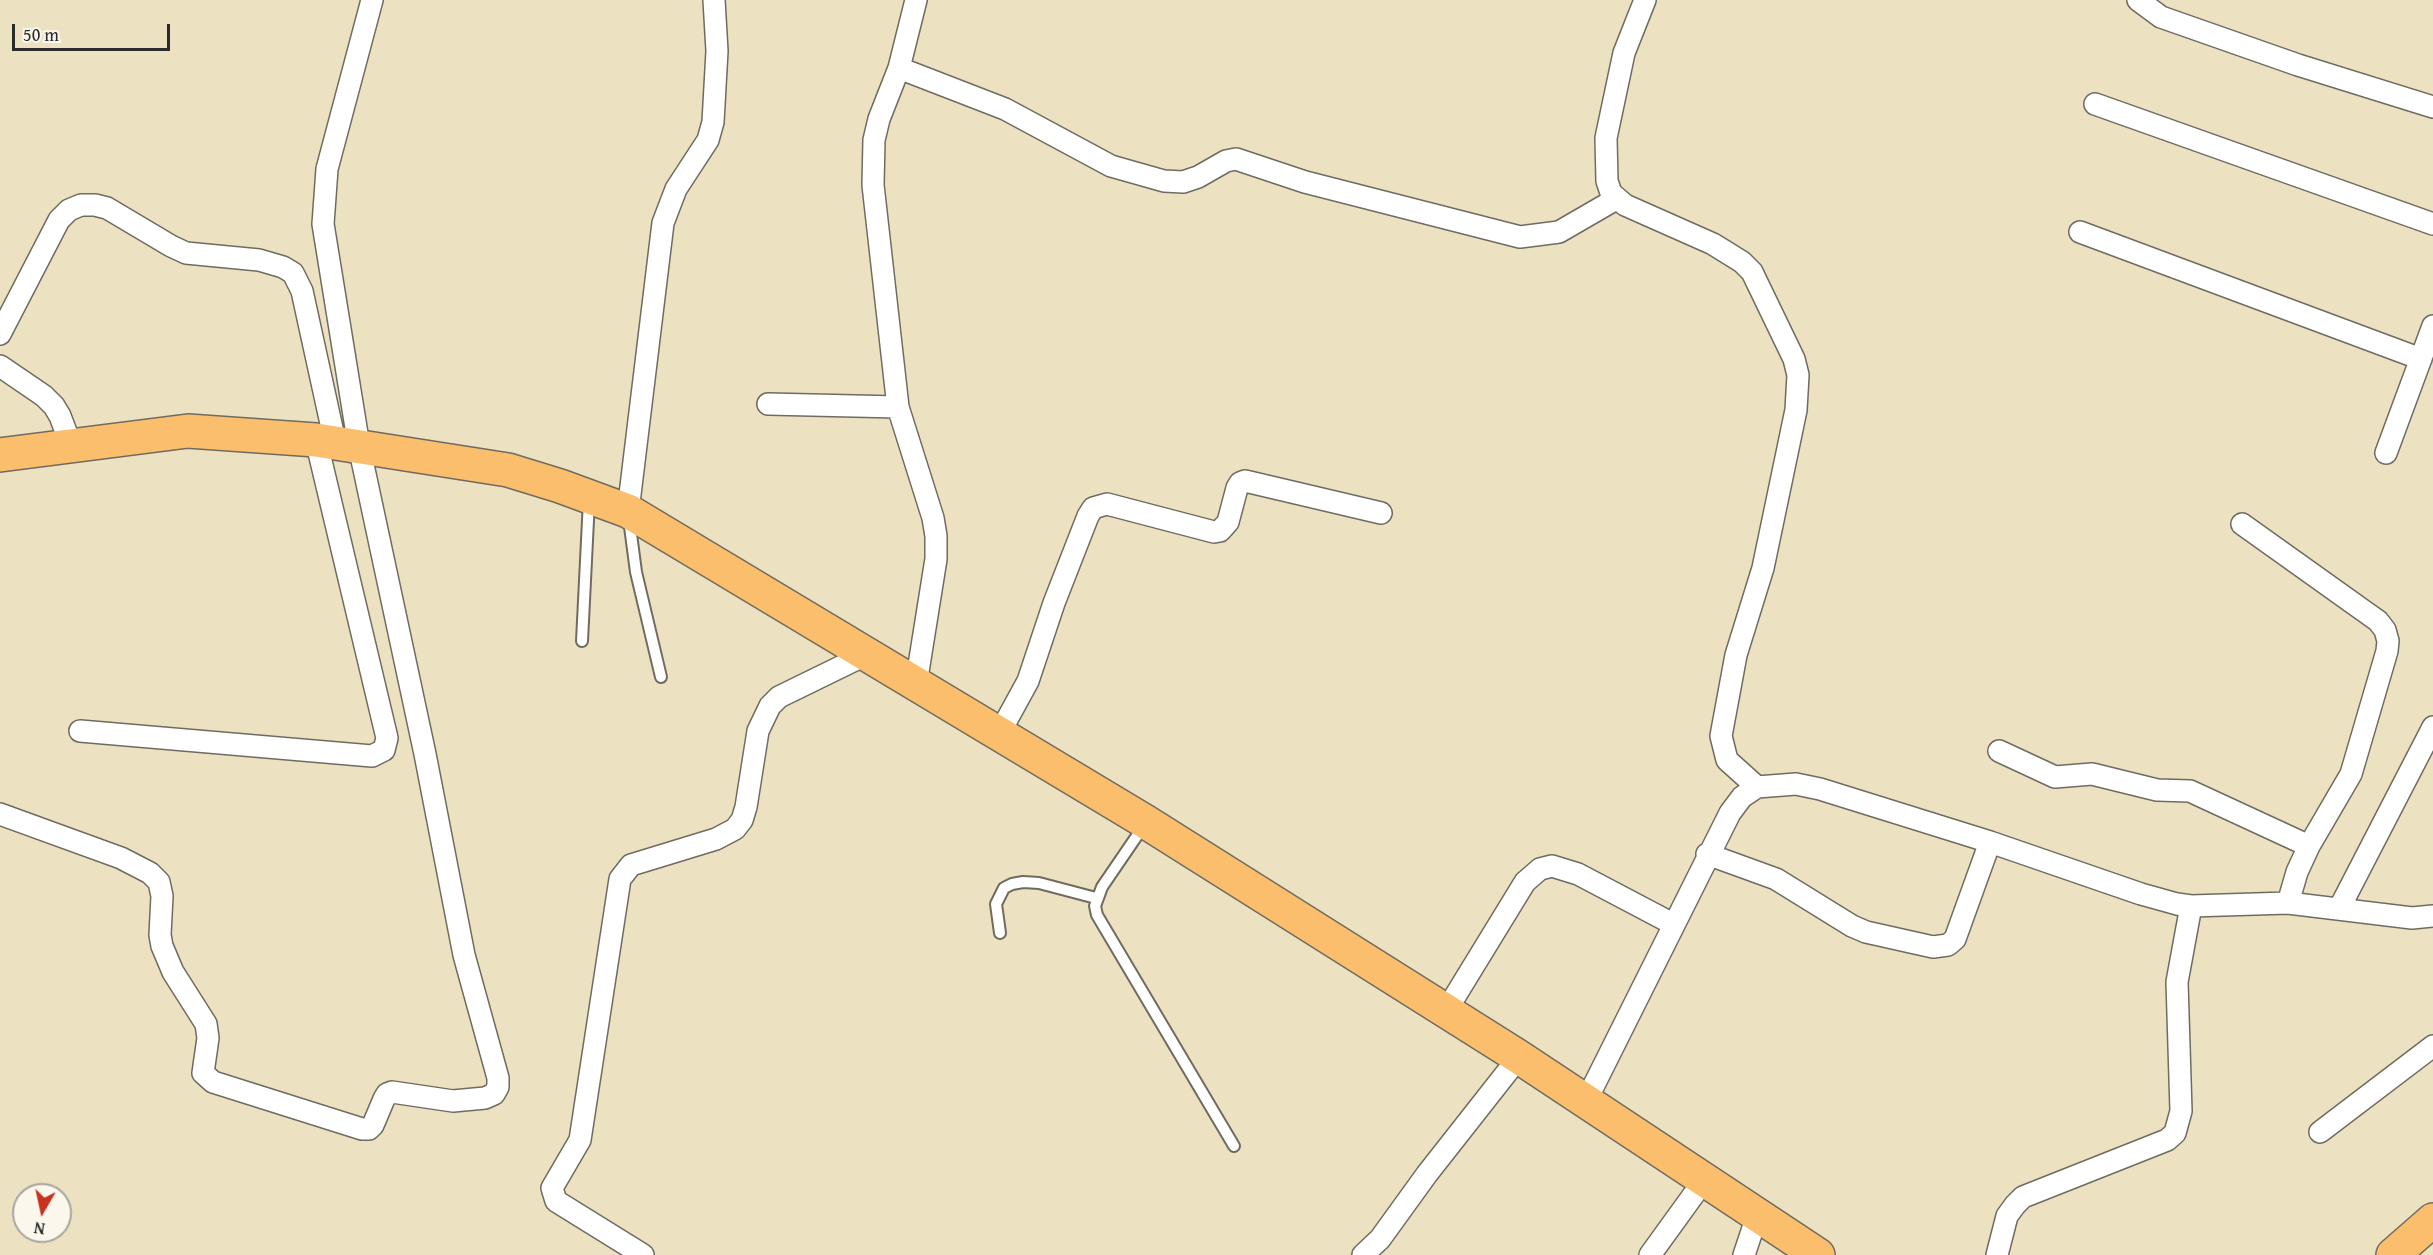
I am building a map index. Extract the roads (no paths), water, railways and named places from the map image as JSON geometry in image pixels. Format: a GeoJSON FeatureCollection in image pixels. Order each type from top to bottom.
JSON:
{"type":"FeatureCollection","features":[{"type":"Feature","properties":{"kind":"main road"},"geometry":{"type":"LineString","coordinates":[[0,455],[188,431],[337,442],[507,470],[628,511],[1146,822],[1519,1057],[1818,1255]]}},
{"type":"Feature","properties":{"kind":"main road"},"geometry":{"type":"LineString","coordinates":[[2393,1255],[2433,1220]]}},
{"type":"Feature","properties":{"kind":"street"},"geometry":{"type":"LineString","coordinates":[[80,731],[372,756],[384,750],[387,738],[337,442],[323,224],[327,169],[372,0]]}},
{"type":"Feature","properties":{"kind":"street"},"geometry":{"type":"LineString","coordinates":[[628,511],[663,223],[676,189],[708,140],[713,122],[717,51],[714,0]]}},
{"type":"Feature","properties":{"kind":"street"},"geometry":{"type":"LineString","coordinates":[[916,0],[899,68],[879,119],[874,140],[873,169],[898,407],[933,518],[936,536],[936,559],[916,684]]}},
{"type":"Feature","properties":{"kind":"street"},"geometry":{"type":"LineString","coordinates":[[1645,0],[1624,53],[1606,138],[1607,181],[1616,200],[1713,244],[1742,262],[1752,272],[1794,359],[1798,391],[1796,410],[1763,568],[1736,655],[1720,736],[1727,760],[1757,787]]}},
{"type":"Feature","properties":{"kind":"street"},"geometry":{"type":"LineString","coordinates":[[2138,0],[2161,17],[2433,107]]}},
{"type":"Feature","properties":{"kind":"street"},"geometry":{"type":"LineString","coordinates":[[899,68],[1005,109],[1111,166],[1164,181],[1184,182],[1226,161],[1236,159],[1305,182],[1520,237],[1559,232],[1616,200]]}},
{"type":"Feature","properties":{"kind":"street"},"geometry":{"type":"LineString","coordinates":[[2095,104],[2433,224]]}},
{"type":"Feature","properties":{"kind":"street"},"geometry":{"type":"LineString","coordinates":[[0,334],[59,220],[69,210],[81,205],[107,208],[186,253],[259,260],[283,267],[293,273],[302,291],[337,442],[425,754],[464,955],[498,1078],[498,1087],[494,1094],[485,1098],[453,1101],[392,1092],[384,1099],[373,1125],[369,1129],[362,1129],[213,1082],[203,1073],[208,1038],[206,1024],[173,972],[162,946],[160,934],[162,896],[159,882],[150,873],[121,858],[0,814]]}},
{"type":"Feature","properties":{"kind":"street"},"geometry":{"type":"LineString","coordinates":[[2080,232],[2421,359]]}},
{"type":"Feature","properties":{"kind":"street"},"geometry":{"type":"LineString","coordinates":[[2386,453],[2433,326]]}},
{"type":"Feature","properties":{"kind":"street"},"geometry":{"type":"LineString","coordinates":[[0,366],[44,396],[54,406],[71,445]]}},
{"type":"Feature","properties":{"kind":"street"},"geometry":{"type":"LineString","coordinates":[[768,404],[898,407]]}},
{"type":"Feature","properties":{"kind":"street"},"geometry":{"type":"LineString","coordinates":[[999,734],[1028,681],[1054,603],[1093,508],[1107,504],[1214,532],[1220,531],[1228,522],[1237,488],[1245,481],[1381,513]]}},
{"type":"Feature","properties":{"kind":"street"},"geometry":{"type":"LineString","coordinates":[[2242,524],[2378,621],[2385,630],[2388,641],[2351,774],[2297,872],[2288,903]]}},
{"type":"Feature","properties":{"kind":"street"},"geometry":{"type":"LineString","coordinates":[[643,1255],[555,1201],[552,1188],[580,1140],[620,879],[631,865],[716,839],[735,829],[742,820],[746,807],[758,731],[770,706],[779,697],[867,654]]}},
{"type":"Feature","properties":{"kind":"street"},"geometry":{"type":"LineString","coordinates":[[2340,909],[2433,727]]}},
{"type":"Feature","properties":{"kind":"street"},"geometry":{"type":"LineString","coordinates":[[2000,751],[2055,777],[2092,774],[2157,790],[2190,790],[2310,846]]}},
{"type":"Feature","properties":{"kind":"street"},"geometry":{"type":"LineString","coordinates":[[1586,1101],[1707,855],[1730,813],[1742,797],[1757,787],[1796,784],[1820,789],[1990,842],[2142,894],[2191,906],[2288,903],[2412,918],[2433,916]]}},
{"type":"Feature","properties":{"kind":"street"},"geometry":{"type":"LineString","coordinates":[[1707,855],[1776,879],[1852,926],[1866,932],[1932,947],[1948,945],[1955,939],[1990,842]]}},
{"type":"Feature","properties":{"kind":"street"},"geometry":{"type":"LineString","coordinates":[[1446,1011],[1525,882],[1540,869],[1551,866],[1578,874],[1673,924]]}},
{"type":"Feature","properties":{"kind":"street"},"geometry":{"type":"LineString","coordinates":[[1997,1255],[2007,1216],[2024,1197],[2167,1140],[2175,1133],[2181,1111],[2177,982],[2191,906]]}},
{"type":"Feature","properties":{"kind":"street"},"geometry":{"type":"LineString","coordinates":[[2320,1132],[2433,1046]]}},
{"type":"Feature","properties":{"kind":"street"},"geometry":{"type":"LineString","coordinates":[[1363,1255],[1380,1239],[1427,1174],[1519,1057]]}},
{"type":"Feature","properties":{"kind":"street"},"geometry":{"type":"LineString","coordinates":[[1650,1255],[1705,1179]]}},
{"type":"Feature","properties":{"kind":"street"},"geometry":{"type":"LineString","coordinates":[[1744,1255],[1758,1214]]}},
{"type":"Feature","properties":{"kind":"lane"},"geometry":{"type":"LineString","coordinates":[[582,641],[589,496]]}},
{"type":"Feature","properties":{"kind":"lane"},"geometry":{"type":"LineString","coordinates":[[628,511],[636,572],[661,677]]}},
{"type":"Feature","properties":{"kind":"lane"},"geometry":{"type":"LineString","coordinates":[[1146,822],[1096,898],[1097,915],[1234,1146]]}},
{"type":"Feature","properties":{"kind":"lane"},"geometry":{"type":"LineString","coordinates":[[1000,933],[996,904],[1004,888],[1012,884],[1039,883],[1096,898]]}}]}
